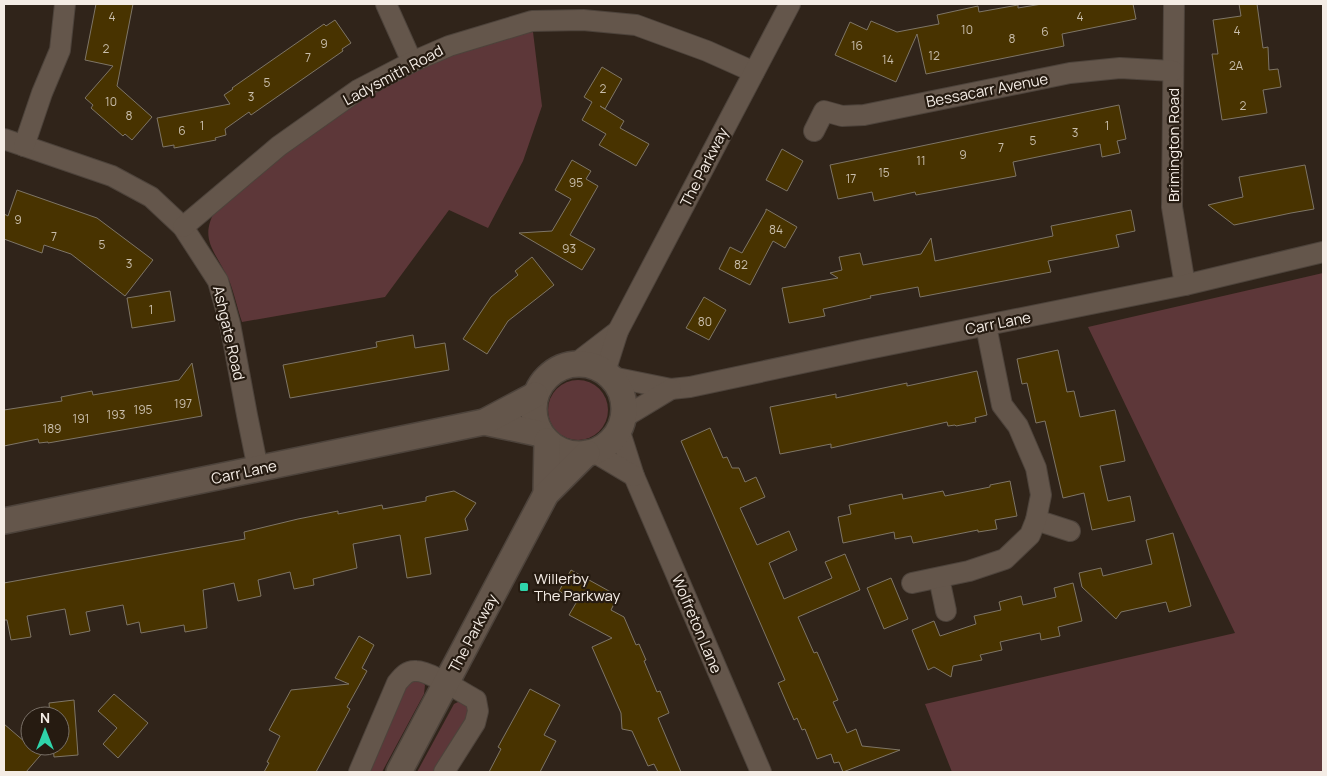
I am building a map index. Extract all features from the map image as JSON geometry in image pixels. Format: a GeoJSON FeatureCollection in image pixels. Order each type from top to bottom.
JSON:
{"type":"FeatureCollection","features":[{"type":"Feature","properties":{"kind":"street"},"geometry":{"type":"LineString","coordinates":[[24,146],[42,93],[60,50],[65,4]]}},
{"type":"Feature","properties":{"kind":"street"},"geometry":{"type":"LineString","coordinates":[[386,4],[412,62]]}},
{"type":"Feature","properties":{"kind":"street","name":"The Parkway"},"geometry":{"type":"LineString","coordinates":[[609,375],[618,331],[790,4]]}},
{"type":"Feature","properties":{"kind":"street","name":"Brimington Road"},"geometry":{"type":"LineString","coordinates":[[1174,4],[1172,207],[1185,285]]}},
{"type":"Feature","properties":{"kind":"street","name":"Ladysmith Road"},"geometry":{"type":"LineString","coordinates":[[183,227],[279,146],[358,90],[412,62],[449,46],[532,22],[583,20],[636,25],[707,51],[754,72]]}},
{"type":"Feature","properties":{"kind":"street","name":"Bessacarr Avenue"},"geometry":{"type":"LineString","coordinates":[[814,131],[824,111],[842,116],[864,115],[1080,72],[1120,68],[1174,71]]}},
{"type":"Feature","properties":{"kind":"street","name":"Ashgate Road"},"geometry":{"type":"LineString","coordinates":[[4,139],[112,176],[151,197],[183,227],[218,281],[230,324],[246,415],[258,469]]}},
{"type":"Feature","properties":{"kind":"street","name":"Carr Lane"},"geometry":{"type":"LineString","coordinates":[[4,521],[484,422],[535,395],[541,383],[550,373],[562,367],[575,364],[589,365],[609,375],[671,389],[690,387],[1185,285],[1323,252]]}},
{"type":"Feature","properties":{"kind":"street"},"geometry":{"type":"LineString","coordinates":[[912,583],[969,571],[1005,559],[1030,534],[1036,520],[1041,495],[1036,468],[1018,426],[1002,404],[986,326]]}},
{"type":"Feature","properties":{"kind":"street","name":"The Parkway"},"geometry":{"type":"LineString","coordinates":[[575,364],[618,331]]}},
{"type":"Feature","properties":{"kind":"street"},"geometry":{"type":"LineString","coordinates":[[609,375],[619,388],[624,402],[621,423]]}},
{"type":"Feature","properties":{"kind":"street","name":"Carr Lane"},"geometry":{"type":"LineString","coordinates":[[484,422],[544,437],[560,450],[574,453],[590,452],[601,448],[611,440],[621,423],[671,389]]}},
{"type":"Feature","properties":{"kind":"street"},"geometry":{"type":"LineString","coordinates":[[535,395],[533,409],[535,422],[544,437]]}},
{"type":"Feature","properties":{"kind":"street","name":"Wolfreton Lane"},"geometry":{"type":"LineString","coordinates":[[621,423],[634,476],[761,772]]}},
{"type":"Feature","properties":{"kind":"street","name":"The Parkway"},"geometry":{"type":"LineString","coordinates":[[544,437],[546,494]]}},
{"type":"Feature","properties":{"kind":"street"},"geometry":{"type":"LineString","coordinates":[[590,452],[634,476]]}},
{"type":"Feature","properties":{"kind":"street","name":"The Parkway"},"geometry":{"type":"LineString","coordinates":[[399,772],[546,494],[590,452]]}},
{"type":"Feature","properties":{"kind":"street"},"geometry":{"type":"LineString","coordinates":[[1036,520],[1070,531]]}},
{"type":"Feature","properties":{"kind":"street"},"geometry":{"type":"LineString","coordinates":[[939,578],[946,611]]}},
{"type":"Feature","properties":{"kind":"street"},"geometry":{"type":"LineString","coordinates":[[359,772],[397,683],[405,673],[416,670],[476,700],[478,711],[475,723],[444,772]]}},
{"type":"Feature","properties":{"kind":"shaded area"},"geometry":{"type":"Polygon","coordinates":[[[533,32],[542,106],[523,161],[488,228],[449,210],[385,297],[242,322],[230,283],[213,251],[208,236],[211,218],[217,207],[325,122],[372,93],[425,66],[452,55],[507,37],[533,32]]]}},
{"type":"Feature","properties":{"kind":"shaded area"},"geometry":{"type":"Polygon","coordinates":[[[1323,273],[1323,772],[952,772],[925,704],[1235,633],[1088,327],[1323,273]]]}},
{"type":"Feature","properties":{"kind":"shaded area"},"geometry":{"type":"Polygon","coordinates":[[[572,380],[584,380],[595,385],[603,393],[608,404],[606,422],[595,435],[584,440],[572,440],[561,435],[553,427],[548,416],[548,404],[553,393],[561,385],[572,380]]]}},
{"type":"Feature","properties":{"kind":"shaded area"},"geometry":{"type":"Polygon","coordinates":[[[411,679],[419,679],[425,685],[424,694],[382,772],[367,772],[405,685],[411,679]]]}},
{"type":"Feature","properties":{"kind":"shaded area"},"geometry":{"type":"Polygon","coordinates":[[[460,701],[465,703],[468,709],[468,719],[434,772],[417,772],[454,704],[460,701]]]}},
{"type":"Feature","properties":{"kind":"building"},"geometry":{"type":"Polygon","coordinates":[[[96,4],[133,4],[117,86],[152,117],[132,140],[125,134],[123,136],[91,108],[93,105],[85,98],[113,66],[85,60],[96,4]]]}},
{"type":"Feature","properties":{"kind":"building"},"geometry":{"type":"Polygon","coordinates":[[[1042,4],[1133,4],[1136,19],[1062,34],[1064,46],[926,74],[917,34],[896,82],[835,55],[850,22],[867,30],[871,21],[897,32],[939,24],[937,15],[978,6],[979,12],[1018,5],[1018,8],[1042,4]]]}},
{"type":"Feature","properties":{"kind":"building"},"geometry":{"type":"Polygon","coordinates":[[[1239,4],[1257,4],[1263,48],[1268,47],[1269,70],[1278,69],[1281,87],[1263,90],[1267,113],[1222,120],[1212,54],[1218,54],[1213,20],[1241,16],[1239,4]]]}},
{"type":"Feature","properties":{"kind":"building"},"geometry":{"type":"Polygon","coordinates":[[[335,20],[351,43],[342,49],[343,51],[251,115],[249,112],[225,129],[226,135],[215,138],[216,140],[174,148],[174,145],[163,147],[157,118],[230,104],[224,95],[232,88],[324,24],[326,26],[335,20]]]}},
{"type":"Feature","properties":{"kind":"building"},"geometry":{"type":"Polygon","coordinates":[[[602,67],[622,79],[605,109],[600,106],[624,121],[620,128],[649,144],[636,166],[599,145],[606,134],[582,120],[592,102],[584,97],[602,67]]]}},
{"type":"Feature","properties":{"kind":"building"},"geometry":{"type":"Polygon","coordinates":[[[1119,105],[1126,139],[1117,141],[1120,153],[1102,157],[1100,144],[1013,162],[1016,176],[916,195],[915,192],[874,201],[872,192],[838,199],[830,165],[1119,105]]]}},
{"type":"Feature","properties":{"kind":"building"},"geometry":{"type":"Polygon","coordinates":[[[782,149],[803,161],[787,191],[766,180],[782,149]]]}},
{"type":"Feature","properties":{"kind":"building"},"geometry":{"type":"Polygon","coordinates":[[[572,160],[591,171],[586,179],[598,186],[570,235],[595,249],[582,270],[519,233],[552,231],[571,199],[555,190],[572,160]]]}},
{"type":"Feature","properties":{"kind":"building"},"geometry":{"type":"Polygon","coordinates":[[[1305,165],[1314,209],[1234,225],[1208,205],[1243,197],[1239,177],[1305,165]]]}},
{"type":"Feature","properties":{"kind":"building"},"geometry":{"type":"Polygon","coordinates":[[[17,190],[97,218],[153,260],[125,296],[71,254],[44,245],[42,253],[4,239],[4,214],[8,216],[17,190]]]}},
{"type":"Feature","properties":{"kind":"building"},"geometry":{"type":"Polygon","coordinates":[[[766,209],[797,227],[785,248],[773,241],[750,285],[719,269],[730,247],[742,253],[766,209]]]}},
{"type":"Feature","properties":{"kind":"building"},"geometry":{"type":"Polygon","coordinates":[[[1131,210],[1135,231],[1116,235],[1119,247],[1048,261],[1051,272],[920,297],[918,287],[870,296],[871,298],[823,309],[825,316],[789,323],[782,288],[838,278],[830,273],[842,270],[839,257],[860,253],[863,265],[921,254],[931,238],[935,261],[1053,236],[1051,226],[1131,210]]]}},
{"type":"Feature","properties":{"kind":"building"},"geometry":{"type":"Polygon","coordinates":[[[532,257],[554,285],[508,321],[487,354],[463,339],[491,297],[518,275],[515,271],[532,257]]]}},
{"type":"Feature","properties":{"kind":"building"},"geometry":{"type":"Polygon","coordinates":[[[170,291],[175,321],[132,328],[127,298],[170,291]]]}},
{"type":"Feature","properties":{"kind":"building"},"geometry":{"type":"Polygon","coordinates":[[[704,297],[726,310],[709,340],[686,328],[704,297]]]}},
{"type":"Feature","properties":{"kind":"building"},"geometry":{"type":"Polygon","coordinates":[[[413,335],[415,348],[445,343],[449,370],[290,398],[283,365],[377,347],[376,342],[413,335]]]}},
{"type":"Feature","properties":{"kind":"building"},"geometry":{"type":"Polygon","coordinates":[[[1058,350],[1067,392],[1074,391],[1080,417],[1115,410],[1125,461],[1100,466],[1108,501],[1130,496],[1135,521],[1092,530],[1084,493],[1063,498],[1045,421],[1036,423],[1027,383],[1022,384],[1017,359],[1058,350]]]}},
{"type":"Feature","properties":{"kind":"building"},"geometry":{"type":"Polygon","coordinates":[[[192,363],[202,416],[48,443],[39,443],[38,439],[4,446],[4,410],[62,401],[61,397],[92,391],[93,395],[179,380],[192,363]]]}},
{"type":"Feature","properties":{"kind":"building"},"geometry":{"type":"Polygon","coordinates":[[[977,371],[987,415],[975,418],[976,422],[948,426],[947,422],[831,448],[831,444],[780,454],[770,407],[836,394],[836,398],[907,383],[907,386],[977,371]]]}},
{"type":"Feature","properties":{"kind":"building"},"geometry":{"type":"Polygon","coordinates":[[[710,428],[723,458],[727,457],[732,468],[739,468],[745,482],[756,477],[765,497],[740,508],[757,545],[789,531],[797,550],[769,563],[784,599],[832,578],[825,562],[845,554],[860,590],[798,617],[814,653],[817,652],[838,700],[833,702],[847,733],[856,729],[862,746],[900,750],[843,772],[839,762],[834,763],[831,754],[817,759],[805,729],[802,730],[797,718],[794,720],[778,683],[785,680],[681,441],[710,428]]]}},
{"type":"Feature","properties":{"kind":"building"},"geometry":{"type":"Polygon","coordinates":[[[1010,481],[1017,516],[995,520],[997,529],[978,532],[978,530],[913,543],[911,536],[895,539],[894,532],[843,543],[838,517],[851,514],[849,505],[902,494],[903,499],[943,491],[945,496],[1010,481]]]}},
{"type":"Feature","properties":{"kind":"building"},"geometry":{"type":"Polygon","coordinates":[[[454,491],[476,503],[465,519],[468,530],[425,538],[431,574],[407,578],[400,535],[353,544],[357,568],[313,579],[314,585],[294,589],[290,572],[258,580],[261,596],[238,601],[234,583],[203,590],[207,628],[185,632],[184,625],[141,633],[139,622],[127,625],[123,605],[86,612],[90,631],[70,635],[65,609],[27,616],[31,637],[11,640],[7,620],[4,620],[4,583],[245,539],[244,532],[298,519],[338,511],[338,514],[382,505],[383,509],[426,501],[426,497],[454,491]]]}},
{"type":"Feature","properties":{"kind":"building"},"geometry":{"type":"Polygon","coordinates":[[[1173,533],[1191,606],[1169,612],[1166,602],[1121,612],[1116,619],[1082,587],[1079,573],[1101,568],[1103,576],[1152,564],[1146,540],[1173,533]]]}},
{"type":"Feature","properties":{"kind":"building"},"geometry":{"type":"Polygon","coordinates":[[[571,570],[618,596],[611,610],[624,617],[636,645],[639,644],[657,692],[660,691],[669,713],[658,718],[681,772],[658,772],[654,764],[648,766],[632,731],[622,729],[621,713],[592,647],[612,638],[569,615],[576,603],[559,591],[571,570]]]}},
{"type":"Feature","properties":{"kind":"building"},"geometry":{"type":"Polygon","coordinates":[[[891,578],[908,619],[884,629],[867,588],[891,578]]]}},
{"type":"Feature","properties":{"kind":"building"},"geometry":{"type":"Polygon","coordinates":[[[1073,583],[1082,621],[1058,627],[1060,636],[1041,640],[1040,633],[1000,642],[1002,650],[980,655],[982,660],[953,666],[951,677],[934,667],[928,670],[912,630],[934,621],[940,636],[976,624],[974,616],[1001,610],[999,602],[1021,596],[1023,605],[1056,597],[1054,588],[1073,583]]]}},
{"type":"Feature","properties":{"kind":"building"},"geometry":{"type":"Polygon","coordinates":[[[359,636],[374,645],[362,668],[367,671],[347,707],[350,709],[316,772],[264,772],[280,736],[269,730],[291,690],[349,684],[335,678],[359,636]]]}},
{"type":"Feature","properties":{"kind":"building"},"geometry":{"type":"Polygon","coordinates":[[[530,689],[560,705],[544,735],[556,741],[540,772],[489,772],[501,749],[498,747],[530,689]]]}},
{"type":"Feature","properties":{"kind":"building"},"geometry":{"type":"Polygon","coordinates":[[[114,694],[148,723],[118,758],[103,744],[117,728],[98,711],[114,694]]]}},
{"type":"Feature","properties":{"kind":"building"},"geometry":{"type":"Polygon","coordinates":[[[74,700],[78,755],[70,756],[70,706],[49,706],[49,703],[74,700]]]}},
{"type":"Feature","properties":{"kind":"building"},"geometry":{"type":"Polygon","coordinates":[[[4,724],[20,738],[20,756],[40,756],[26,772],[4,772],[4,724]]]}},
{"type":"Feature","properties":{"kind":"place","name":"Willerby The Parkway"},"geometry":{"type":"Point","coordinates":[524,587]}}]}
